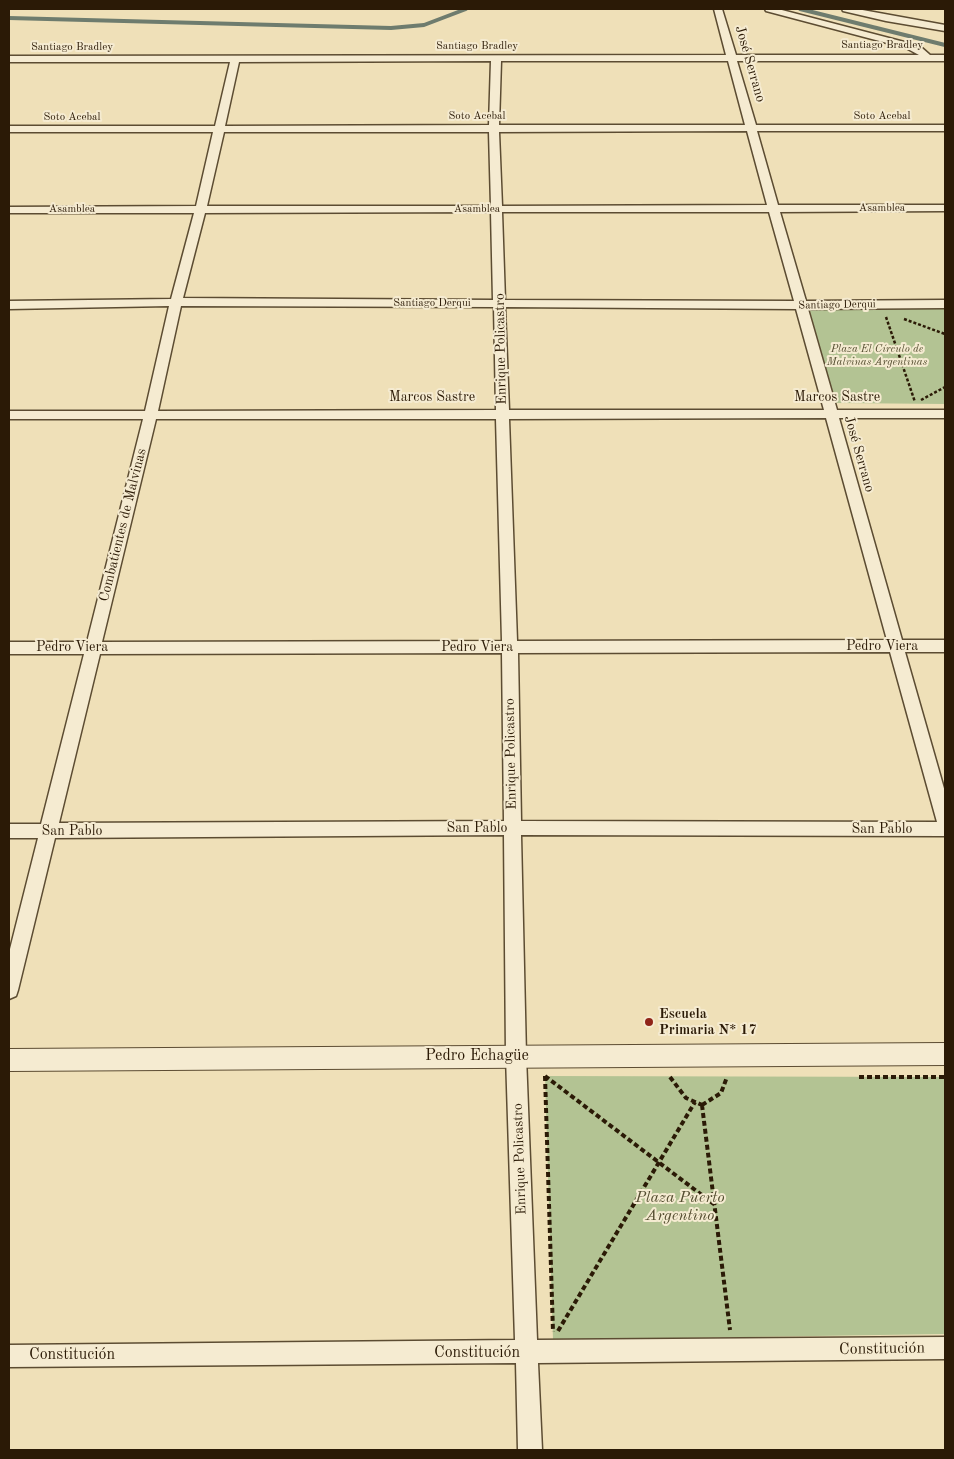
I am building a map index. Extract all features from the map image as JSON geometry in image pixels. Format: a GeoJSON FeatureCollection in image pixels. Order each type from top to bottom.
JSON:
{"type":"FeatureCollection","features":[{"type":"Feature","properties":{"kind":"street","name":"José Serrano"},"geometry":{"type":"LineString","coordinates":[[718,9],[945,821]]}},
{"type":"Feature","properties":{"kind":"street"},"geometry":{"type":"LineString","coordinates":[[769,9],[909,46],[919,50],[927,58]]}},
{"type":"Feature","properties":{"kind":"street"},"geometry":{"type":"LineString","coordinates":[[846,9],[945,28]]}},
{"type":"Feature","properties":{"kind":"street","name":"Enrique Policastro"},"geometry":{"type":"LineString","coordinates":[[496,58],[494,128],[510,648],[516,1056],[530,1450]]}},
{"type":"Feature","properties":{"kind":"street","name":"Santiago Bradley"},"geometry":{"type":"LineString","coordinates":[[9,59],[945,58]]}},
{"type":"Feature","properties":{"kind":"street","name":"Combatientes de Malvinas"},"geometry":{"type":"LineString","coordinates":[[9,990],[176,302],[201,209],[235,60]]}},
{"type":"Feature","properties":{"kind":"street","name":"Soto Acebal"},"geometry":{"type":"LineString","coordinates":[[9,129],[945,128]]}},
{"type":"Feature","properties":{"kind":"street","name":"Asamblea"},"geometry":{"type":"LineString","coordinates":[[9,210],[945,208]]}},
{"type":"Feature","properties":{"kind":"street","name":"Santiago Derqui"},"geometry":{"type":"LineString","coordinates":[[9,304],[176,302],[945,304]]}},
{"type":"Feature","properties":{"kind":"street","name":"Marcos Sastre"},"geometry":{"type":"LineString","coordinates":[[9,414],[831,414],[917,408],[945,414]]}},
{"type":"Feature","properties":{"kind":"street","name":"Pedro Viera"},"geometry":{"type":"LineString","coordinates":[[9,648],[945,646]]}},
{"type":"Feature","properties":{"kind":"street","name":"San Pablo"},"geometry":{"type":"LineString","coordinates":[[9,831],[512,828],[945,829]]}},
{"type":"Feature","properties":{"kind":"street","name":"Pedro Echagüe"},"geometry":{"type":"LineString","coordinates":[[9,1060],[945,1054]]}},
{"type":"Feature","properties":{"kind":"street","name":"Constitución"},"geometry":{"type":"LineString","coordinates":[[9,1356],[945,1348]]}},
{"type":"Feature","properties":{"kind":"path"},"geometry":{"type":"LineString","coordinates":[[893,315],[884,312],[917,408],[945,387]]}},
{"type":"Feature","properties":{"kind":"path"},"geometry":{"type":"LineString","coordinates":[[902,318],[945,334]]}},
{"type":"Feature","properties":{"kind":"path"},"geometry":{"type":"LineString","coordinates":[[545,1076],[555,1076]]}},
{"type":"Feature","properties":{"kind":"path"},"geometry":{"type":"LineString","coordinates":[[545,1076],[715,1205]]}},
{"type":"Feature","properties":{"kind":"path"},"geometry":{"type":"LineString","coordinates":[[545,1076],[553,1340],[695,1102]]}},
{"type":"Feature","properties":{"kind":"path"},"geometry":{"type":"LineString","coordinates":[[660,1076],[680,1076]]}},
{"type":"Feature","properties":{"kind":"path"},"geometry":{"type":"LineString","coordinates":[[670,1076],[686,1098],[702,1105]]}},
{"type":"Feature","properties":{"kind":"path"},"geometry":{"type":"LineString","coordinates":[[717,1077],[737,1077]]}},
{"type":"Feature","properties":{"kind":"path"},"geometry":{"type":"LineString","coordinates":[[702,1105],[721,1093],[727,1077]]}},
{"type":"Feature","properties":{"kind":"path"},"geometry":{"type":"LineString","coordinates":[[856,1077],[945,1077]]}},
{"type":"Feature","properties":{"kind":"path"},"geometry":{"type":"LineString","coordinates":[[702,1105],[731,1338]]}},
{"type":"Feature","properties":{"kind":"green space","name":"Plaza El Círculo de Malvinas Argentinas"},"geometry":{"type":"Polygon","coordinates":[[[809,308],[945,309],[945,404],[835,403],[809,308]]]}},
{"type":"Feature","properties":{"kind":"green space","name":"Plaza Puerto Argentino"},"geometry":{"type":"Polygon","coordinates":[[[545,1076],[945,1077],[945,1334],[553,1340],[545,1076]]]}},
{"type":"Feature","properties":{"kind":"waterway"},"geometry":{"type":"LineString","coordinates":[[9,18],[391,28],[424,25],[466,9]]}},
{"type":"Feature","properties":{"kind":"waterway"},"geometry":{"type":"LineString","coordinates":[[800,9],[945,45]]}},
{"type":"Feature","properties":{"kind":"place","name":"Escuela Primaria N* 17"},"geometry":{"type":"Point","coordinates":[649,1022]}}]}
